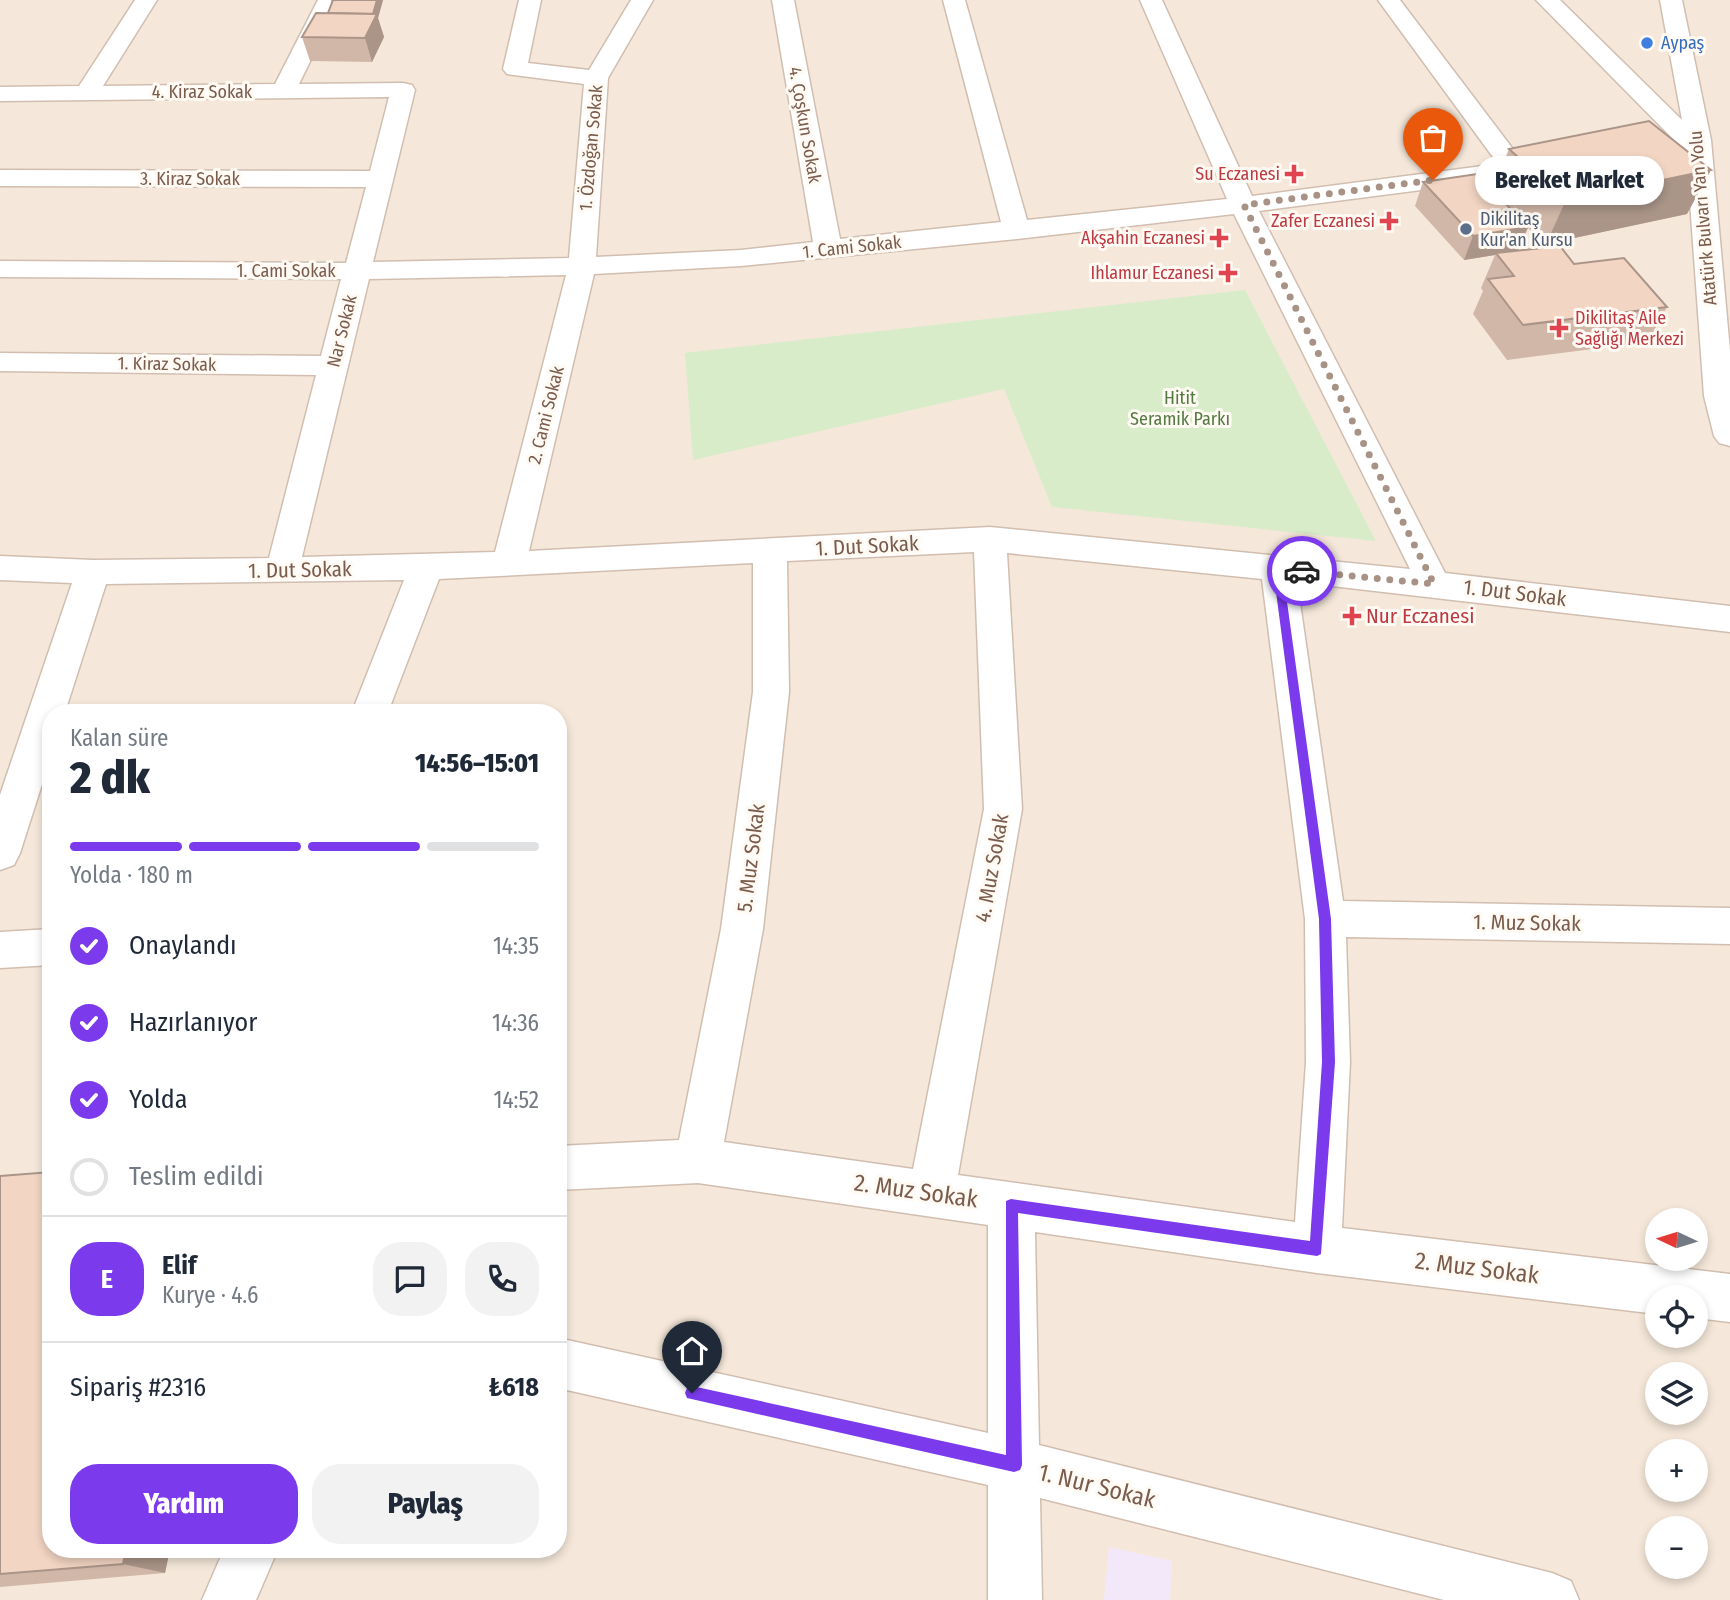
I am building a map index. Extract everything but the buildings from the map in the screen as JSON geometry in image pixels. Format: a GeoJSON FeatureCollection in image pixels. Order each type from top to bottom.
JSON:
{"type":"FeatureCollection","features":[{"type":"Feature","properties":{"kind":"street"},"geometry":{"type":"LineString","coordinates":[[86,93],[146,0]]}},
{"type":"Feature","properties":{"kind":"street"},"geometry":{"type":"LineString","coordinates":[[284,91],[329,0]]}},
{"type":"Feature","properties":{"kind":"street"},"geometry":{"type":"LineString","coordinates":[[530,0],[515,69],[596,78]]}},
{"type":"Feature","properties":{"kind":"street","name":"1. Özdoğan Sokak"},"geometry":{"type":"LineString","coordinates":[[582,266],[596,78],[642,0]]}},
{"type":"Feature","properties":{"kind":"street","name":"4. Çoşkun Sokak"},"geometry":{"type":"LineString","coordinates":[[783,0],[828,249]]}},
{"type":"Feature","properties":{"kind":"street"},"geometry":{"type":"LineString","coordinates":[[954,0],[1017,231]]}},
{"type":"Feature","properties":{"kind":"street"},"geometry":{"type":"LineString","coordinates":[[1151,0],[1244,205],[1434,584]]}},
{"type":"Feature","properties":{"kind":"street"},"geometry":{"type":"LineString","coordinates":[[1389,0],[1514,169]]}},
{"type":"Feature","properties":{"kind":"street"},"geometry":{"type":"LineString","coordinates":[[1547,0],[1699,151]]}},
{"type":"Feature","properties":{"kind":"street","name":"Atatürk Bulvarı Yan Yolu"},"geometry":{"type":"LineString","coordinates":[[1671,0],[1699,151],[1719,396],[1730,436]]}},
{"type":"Feature","properties":{"kind":"street","name":"4. Kiraz Sokak"},"geometry":{"type":"LineString","coordinates":[[0,93],[403,90]]}},
{"type":"Feature","properties":{"kind":"street","name":"Nar Sokak"},"geometry":{"type":"LineString","coordinates":[[282,571],[403,90]]}},
{"type":"Feature","properties":{"kind":"street","name":"1. Cami Sokak"},"geometry":{"type":"LineString","coordinates":[[0,269],[358,271],[582,266],[741,258],[1017,231],[1244,205],[1514,169],[1699,151]]}},
{"type":"Feature","properties":{"kind":"street","name":"3. Kiraz Sokak"},"geometry":{"type":"LineString","coordinates":[[0,178],[381,179]]}},
{"type":"Feature","properties":{"kind":"street","name":"2. Cami Sokak"},"geometry":{"type":"LineString","coordinates":[[509,565],[582,266]]}},
{"type":"Feature","properties":{"kind":"street","name":"1. Kiraz Sokak"},"geometry":{"type":"LineString","coordinates":[[0,362],[333,366]]}},
{"type":"Feature","properties":{"kind":"street","name":"1. Dut Sokak"},"geometry":{"type":"LineString","coordinates":[[0,568],[93,572],[426,568],[990,539],[1434,584],[1730,619]]}},
{"type":"Feature","properties":{"kind":"street","name":"4. Muz Sokak"},"geometry":{"type":"LineString","coordinates":[[932,1193],[1003,808],[990,539]]}},
{"type":"Feature","properties":{"kind":"street","name":"5. Muz Sokak"},"geometry":{"type":"LineString","coordinates":[[698,1161],[742,929],[771,692],[769,552]]}},
{"type":"Feature","properties":{"kind":"street"},"geometry":{"type":"LineString","coordinates":[[373,704],[426,568]]}},
{"type":"Feature","properties":{"kind":"street"},"geometry":{"type":"LineString","coordinates":[[1278,569],[1325,919],[1328,1062],[1317,1249]]}},
{"type":"Feature","properties":{"kind":"street"},"geometry":{"type":"LineString","coordinates":[[49,704],[93,572]]}},
{"type":"Feature","properties":{"kind":"street"},"geometry":{"type":"LineString","coordinates":[[0,853],[42,726]]}},
{"type":"Feature","properties":{"kind":"street","name":"1. Muz Sokak"},"geometry":{"type":"LineString","coordinates":[[1325,919],[1730,926]]}},
{"type":"Feature","properties":{"kind":"street"},"geometry":{"type":"LineString","coordinates":[[0,950],[42,948]]}},
{"type":"Feature","properties":{"kind":"street","name":"2. Muz Sokak"},"geometry":{"type":"LineString","coordinates":[[567,1168],[698,1161],[1317,1249],[1730,1298]]}},
{"type":"Feature","properties":{"kind":"street"},"geometry":{"type":"LineString","coordinates":[[1011,1206],[1016,1600]]}},
{"type":"Feature","properties":{"kind":"street","name":"1. Nur Sokak"},"geometry":{"type":"LineString","coordinates":[[567,1365],[1014,1465],[1552,1600]]}},
{"type":"Feature","properties":{"kind":"street"},"geometry":{"type":"LineString","coordinates":[[229,1600],[247,1558]]}},
{"type":"Feature","properties":{"kind":"shaded area"},"geometry":{"type":"Polygon","coordinates":[[[0,0],[1730,0],[1730,1600],[0,1600],[0,0]]]}},
{"type":"Feature","properties":{"kind":"shaded area"},"geometry":{"type":"Polygon","coordinates":[[[1109,1547],[1172,1561],[1170,1600],[1104,1600],[1109,1547]]]}},
{"type":"Feature","properties":{"kind":"green space","name":"Hitit Seramik Parkı"},"geometry":{"type":"Polygon","coordinates":[[[1245,290],[1376,541],[1052,507],[1004,389],[693,460],[685,353],[1245,290]]]}},
{"type":"Feature","properties":{"kind":"way so far"},"geometry":{"type":"LineString","coordinates":[[1302,571],[1434,584],[1244,205],[1433,180]]}},
{"type":"Feature","properties":{"kind":"place","name":"Aypaş"},"geometry":{"type":"Point","coordinates":[1647,43]}},
{"type":"Feature","properties":{"kind":"place","name":"Su Eczanesi"},"geometry":{"type":"Point","coordinates":[1294,174]}},
{"type":"Feature","properties":{"kind":"place","name":"Bereket Market"},"geometry":{"type":"Point","coordinates":[1433,180]}},
{"type":"Feature","properties":{"kind":"place","name":"Zafer Eczanesi"},"geometry":{"type":"Point","coordinates":[1389,221]}},
{"type":"Feature","properties":{"kind":"place","name":"Dikilitaş Kur'an Kursu"},"geometry":{"type":"Point","coordinates":[1466,229]}},
{"type":"Feature","properties":{"kind":"place","name":"Akşahin Eczanesi"},"geometry":{"type":"Point","coordinates":[1219,238]}},
{"type":"Feature","properties":{"kind":"place","name":"Ihlamur Eczanesi"},"geometry":{"type":"Point","coordinates":[1228,273]}},
{"type":"Feature","properties":{"kind":"place","name":"Dikilitaş Aile Sağlığı Merkezi"},"geometry":{"type":"Point","coordinates":[1559,328]}},
{"type":"Feature","properties":{"kind":"place","name":"Nur Eczanesi"},"geometry":{"type":"Point","coordinates":[1352,616]}},
{"type":"Feature","properties":{"kind":"route"},"geometry":{"type":"LineString","coordinates":[[692,1393],[1014,1465],[1011,1206],[1317,1249],[1328,1062],[1325,919],[1278,569],[1302,571]]}}]}
